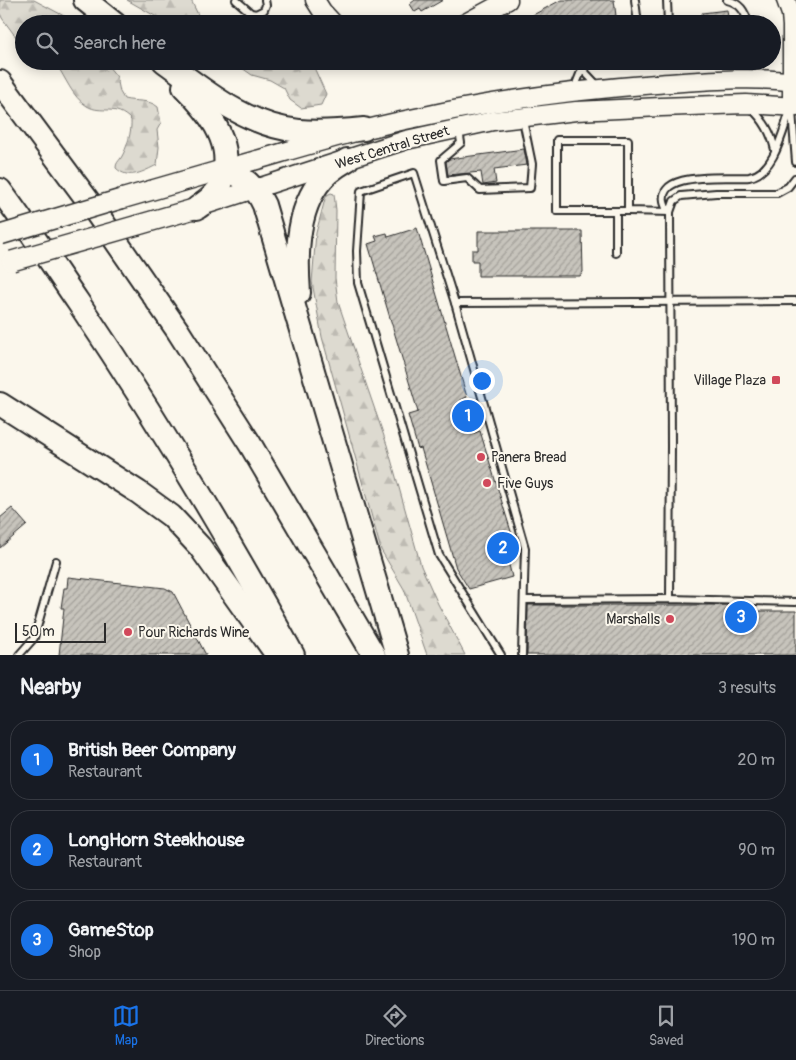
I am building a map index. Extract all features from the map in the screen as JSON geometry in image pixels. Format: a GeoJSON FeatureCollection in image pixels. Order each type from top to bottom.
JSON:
{"type":"FeatureCollection","features":[{"type":"Feature","properties":{"kind":"highway"},"geometry":{"type":"LineString","coordinates":[[85,0],[104,15]]}},
{"type":"Feature","properties":{"kind":"highway"},"geometry":{"type":"LineString","coordinates":[[167,70],[211,119],[226,151],[225,169],[219,189],[209,200],[196,208]]}},
{"type":"Feature","properties":{"kind":"highway"},"geometry":{"type":"LineString","coordinates":[[177,70],[224,104],[259,121],[300,131],[321,132],[364,129]]}},
{"type":"Feature","properties":{"kind":"highway"},"geometry":{"type":"LineString","coordinates":[[0,82],[90,202],[178,331],[260,460],[374,655]]}},
{"type":"Feature","properties":{"kind":"highway"},"geometry":{"type":"LineString","coordinates":[[306,344],[299,291],[298,264],[298,245],[303,219],[309,202],[321,181],[327,174],[347,160]]}},
{"type":"Feature","properties":{"kind":"highway"},"geometry":{"type":"LineString","coordinates":[[225,169],[244,178],[255,189],[264,205],[397,655]]}},
{"type":"Feature","properties":{"kind":"highway"},"geometry":{"type":"LineString","coordinates":[[0,190],[25,223],[127,375],[236,552],[293,655]]}},
{"type":"Feature","properties":{"kind":"highway"},"geometry":{"type":"LineString","coordinates":[[0,404],[157,504],[171,516],[200,547],[277,655]]}},
{"type":"Feature","properties":{"kind":"main road"},"geometry":{"type":"LineString","coordinates":[[315,0],[326,15]]}},
{"type":"Feature","properties":{"kind":"main road"},"geometry":{"type":"LineString","coordinates":[[480,15],[508,0]]}},
{"type":"Feature","properties":{"kind":"main road"},"geometry":{"type":"LineString","coordinates":[[786,0],[792,26],[794,107]]}},
{"type":"Feature","properties":{"kind":"main road","name":"West Central Street"},"geometry":{"type":"LineString","coordinates":[[0,235],[364,129],[458,109],[600,89],[713,80],[775,79],[794,82]]}},
{"type":"Feature","properties":{"kind":"main road","name":"West Central Street"},"geometry":{"type":"LineString","coordinates":[[6,263],[196,208],[406,140],[459,127],[522,116],[604,110],[746,104],[794,107]]}},
{"type":"Feature","properties":{"kind":"lane"},"geometry":{"type":"LineString","coordinates":[[236,0],[251,13],[256,14],[260,14],[264,10],[265,0]]}},
{"type":"Feature","properties":{"kind":"lane"},"geometry":{"type":"LineString","coordinates":[[635,0],[637,15]]}},
{"type":"Feature","properties":{"kind":"lane"},"geometry":{"type":"LineString","coordinates":[[667,0],[668,15]]}},
{"type":"Feature","properties":{"kind":"lane"},"geometry":{"type":"LineString","coordinates":[[727,0],[736,3],[745,15]]}},
{"type":"Feature","properties":{"kind":"lane"},"geometry":{"type":"LineString","coordinates":[[573,92],[580,70]]}},
{"type":"Feature","properties":{"kind":"lane"},"geometry":{"type":"LineString","coordinates":[[585,70],[600,89]]}},
{"type":"Feature","properties":{"kind":"lane"},"geometry":{"type":"LineString","coordinates":[[746,104],[764,121],[772,136],[775,152]]}},
{"type":"Feature","properties":{"kind":"lane"},"geometry":{"type":"LineString","coordinates":[[670,212],[666,208],[664,199],[665,192],[672,184],[693,179],[754,176],[763,171],[775,152],[794,107]]}},
{"type":"Feature","properties":{"kind":"lane"},"geometry":{"type":"LineString","coordinates":[[794,107],[796,162]]}},
{"type":"Feature","properties":{"kind":"lane"},"geometry":{"type":"LineString","coordinates":[[459,127],[461,143],[441,160],[444,181],[467,178],[480,190],[530,188],[532,164],[522,116]]}},
{"type":"Feature","properties":{"kind":"lane"},"geometry":{"type":"LineString","coordinates":[[628,211],[628,140],[557,140],[557,211],[670,212]]}},
{"type":"Feature","properties":{"kind":"lane"},"geometry":{"type":"LineString","coordinates":[[670,599],[670,212],[674,201],[680,196],[716,193],[777,193],[788,187],[796,178],[796,172]]}},
{"type":"Feature","properties":{"kind":"lane"},"geometry":{"type":"LineString","coordinates":[[501,655],[439,555],[358,283],[357,251],[361,191],[414,174],[455,303],[525,548],[522,655]]}},
{"type":"Feature","properties":{"kind":"lane"},"geometry":{"type":"LineString","coordinates":[[616,211],[616,253]]}},
{"type":"Feature","properties":{"kind":"lane"},"geometry":{"type":"LineString","coordinates":[[455,303],[796,301]]}},
{"type":"Feature","properties":{"kind":"lane"},"geometry":{"type":"LineString","coordinates":[[20,655],[34,638],[56,561]]}},
{"type":"Feature","properties":{"kind":"lane"},"geometry":{"type":"LineString","coordinates":[[524,600],[670,599],[796,602]]}},
{"type":"Feature","properties":{"kind":"green space"},"geometry":{"type":"Polygon","coordinates":[[[0,0],[34,0],[62,15],[15,15],[15,36],[0,13],[0,0]]]}},
{"type":"Feature","properties":{"kind":"green space"},"geometry":{"type":"Polygon","coordinates":[[[127,0],[191,0],[198,15],[153,15],[127,0]]]}},
{"type":"Feature","properties":{"kind":"green space"},"geometry":{"type":"Polygon","coordinates":[[[60,70],[111,70],[117,77],[120,92],[124,99],[146,102],[158,107],[161,123],[157,130],[159,147],[157,165],[136,174],[126,174],[116,168],[127,144],[131,120],[114,110],[98,110],[87,106],[73,92],[60,70]]]}},
{"type":"Feature","properties":{"kind":"green space"},"geometry":{"type":"Polygon","coordinates":[[[245,70],[315,70],[326,94],[321,105],[301,108],[290,100],[284,88],[270,80],[252,75],[245,70]]]}},
{"type":"Feature","properties":{"kind":"green space"},"geometry":{"type":"Polygon","coordinates":[[[331,193],[334,194],[336,210],[335,278],[338,302],[387,445],[421,566],[438,604],[465,655],[427,655],[404,589],[381,550],[322,337],[312,282],[316,233],[325,199],[331,193]]]}},
{"type":"Feature","properties":{"kind":"building"},"geometry":{"type":"Polygon","coordinates":[[[415,0],[443,0],[422,12],[420,9],[415,12],[410,4],[415,0]]]}},
{"type":"Feature","properties":{"kind":"building"},"geometry":{"type":"Polygon","coordinates":[[[561,0],[614,0],[616,15],[533,15],[561,0]]]}},
{"type":"Feature","properties":{"kind":"building"},"geometry":{"type":"Polygon","coordinates":[[[727,10],[728,15],[702,15],[702,13],[727,10]]]}},
{"type":"Feature","properties":{"kind":"building"},"geometry":{"type":"Polygon","coordinates":[[[524,149],[527,165],[494,169],[496,183],[483,185],[481,172],[448,175],[446,162],[449,159],[524,149]]]}},
{"type":"Feature","properties":{"kind":"building"},"geometry":{"type":"Polygon","coordinates":[[[417,228],[467,397],[461,400],[471,434],[480,431],[513,538],[509,539],[512,551],[506,553],[512,577],[469,589],[456,568],[421,448],[418,449],[408,415],[418,412],[368,244],[377,241],[375,236],[387,233],[388,237],[417,228]]]}},
{"type":"Feature","properties":{"kind":"building"},"geometry":{"type":"Polygon","coordinates":[[[478,231],[582,231],[583,272],[580,276],[478,276],[478,261],[472,261],[472,250],[478,250],[478,231]]]}},
{"type":"Feature","properties":{"kind":"building"},"geometry":{"type":"Polygon","coordinates":[[[12,508],[27,525],[0,548],[0,518],[12,508]]]}},
{"type":"Feature","properties":{"kind":"building","name":"Pour Richards Wine"},"geometry":{"type":"Polygon","coordinates":[[[68,577],[165,588],[173,592],[206,655],[59,655],[64,608],[61,608],[68,577]]]}},
{"type":"Feature","properties":{"kind":"building"},"geometry":{"type":"Polygon","coordinates":[[[528,605],[729,605],[729,611],[796,611],[796,655],[527,655],[528,605]]]}},
{"type":"Feature","properties":{"kind":"place","name":"Village Plaza"},"geometry":{"type":"Point","coordinates":[776,380]}},
{"type":"Feature","properties":{"kind":"place","name":"British Beer Company"},"geometry":{"type":"Point","coordinates":[468,416]}},
{"type":"Feature","properties":{"kind":"place","name":"Panera Bread"},"geometry":{"type":"Point","coordinates":[481,457]}},
{"type":"Feature","properties":{"kind":"place","name":"Five Guys"},"geometry":{"type":"Point","coordinates":[487,483]}},
{"type":"Feature","properties":{"kind":"place","name":"LongHorn Steakhouse"},"geometry":{"type":"Point","coordinates":[503,548]}},
{"type":"Feature","properties":{"kind":"place","name":"GameStop"},"geometry":{"type":"Point","coordinates":[741,617]}},
{"type":"Feature","properties":{"kind":"place","name":"Marshalls"},"geometry":{"type":"Point","coordinates":[670,619]}},
{"type":"Feature","properties":{"kind":"place","name":"Pour Richards Wine"},"geometry":{"type":"Point","coordinates":[128,632]}}]}
